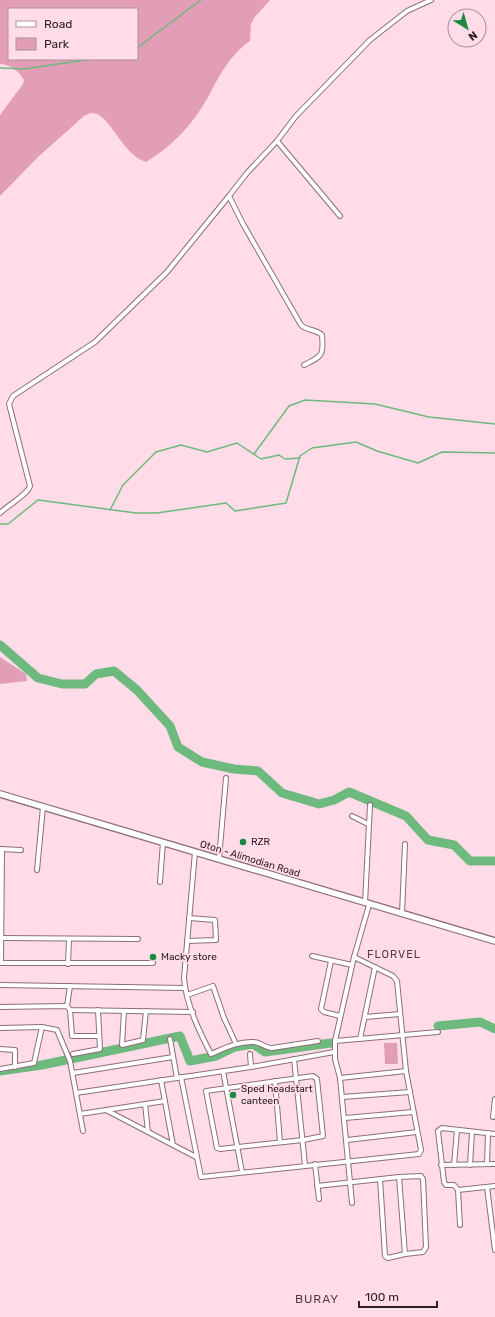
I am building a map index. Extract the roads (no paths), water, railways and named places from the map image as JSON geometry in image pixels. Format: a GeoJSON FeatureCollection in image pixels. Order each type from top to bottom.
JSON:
{"type":"FeatureCollection","features":[{"type":"Feature","properties":{"kind":"main road","name":"Oton - Alimodian Road"},"geometry":{"type":"LineString","coordinates":[[0,794],[495,941]]}},
{"type":"Feature","properties":{"kind":"street"},"geometry":{"type":"LineString","coordinates":[[0,513],[28,490],[30,486],[9,404],[13,396],[95,342],[167,272],[247,173],[277,141],[296,116],[370,40],[407,11],[431,0]]}},
{"type":"Feature","properties":{"kind":"street"},"geometry":{"type":"LineString","coordinates":[[277,141],[340,216]]}},
{"type":"Feature","properties":{"kind":"street"},"geometry":{"type":"LineString","coordinates":[[229,196],[243,224],[301,325],[306,329],[318,332],[322,335],[324,350],[320,357],[304,365]]}},
{"type":"Feature","properties":{"kind":"street"},"geometry":{"type":"LineString","coordinates":[[219,859],[226,778]]}},
{"type":"Feature","properties":{"kind":"street"},"geometry":{"type":"LineString","coordinates":[[352,1203],[345,1118],[340,1078],[334,1052],[334,1041],[367,904],[368,824],[370,805]]}},
{"type":"Feature","properties":{"kind":"street"},"geometry":{"type":"LineString","coordinates":[[38,870],[44,807]]}},
{"type":"Feature","properties":{"kind":"street"},"geometry":{"type":"LineString","coordinates":[[352,816],[368,824]]}},
{"type":"Feature","properties":{"kind":"street"},"geometry":{"type":"LineString","coordinates":[[160,882],[163,842]]}},
{"type":"Feature","properties":{"kind":"street"},"geometry":{"type":"LineString","coordinates":[[402,914],[405,844]]}},
{"type":"Feature","properties":{"kind":"street"},"geometry":{"type":"LineString","coordinates":[[21,850],[1,849],[0,963],[153,963]]}},
{"type":"Feature","properties":{"kind":"street"},"geometry":{"type":"LineString","coordinates":[[195,852],[187,941],[185,988],[192,1012],[211,1054],[236,1044],[256,1042],[266,1048],[272,1048],[318,1041]]}},
{"type":"Feature","properties":{"kind":"street"},"geometry":{"type":"LineString","coordinates":[[187,941],[216,940],[215,920],[189,918]]}},
{"type":"Feature","properties":{"kind":"street"},"geometry":{"type":"LineString","coordinates":[[1,938],[69,940],[138,939]]}},
{"type":"Feature","properties":{"kind":"street"},"geometry":{"type":"LineString","coordinates":[[68,964],[69,940]]}},
{"type":"Feature","properties":{"kind":"street"},"geometry":{"type":"LineString","coordinates":[[312,956],[352,965]]}},
{"type":"Feature","properties":{"kind":"street"},"geometry":{"type":"LineString","coordinates":[[170,1039],[201,1176],[419,1154],[421,1150],[406,1071],[396,978],[354,957]]}},
{"type":"Feature","properties":{"kind":"street"},"geometry":{"type":"LineString","coordinates":[[331,961],[321,1009],[324,1012],[340,1016]]}},
{"type":"Feature","properties":{"kind":"street"},"geometry":{"type":"LineString","coordinates":[[360,1040],[375,967]]}},
{"type":"Feature","properties":{"kind":"street"},"geometry":{"type":"LineString","coordinates":[[0,985],[185,988]]}},
{"type":"Feature","properties":{"kind":"street"},"geometry":{"type":"LineString","coordinates":[[70,986],[69,1008],[72,1036],[99,1036]]}},
{"type":"Feature","properties":{"kind":"street"},"geometry":{"type":"LineString","coordinates":[[187,995],[213,986],[224,1018],[236,1044]]}},
{"type":"Feature","properties":{"kind":"street"},"geometry":{"type":"LineString","coordinates":[[0,1007],[192,1012]]}},
{"type":"Feature","properties":{"kind":"street"},"geometry":{"type":"LineString","coordinates":[[73,1054],[100,1049],[98,1010]]}},
{"type":"Feature","properties":{"kind":"street"},"geometry":{"type":"LineString","coordinates":[[124,1011],[122,1045],[143,1040],[146,1011]]}},
{"type":"Feature","properties":{"kind":"street"},"geometry":{"type":"LineString","coordinates":[[365,1016],[400,1014]]}},
{"type":"Feature","properties":{"kind":"street"},"geometry":{"type":"LineString","coordinates":[[0,1069],[34,1063],[42,1027]]}},
{"type":"Feature","properties":{"kind":"street"},"geometry":{"type":"LineString","coordinates":[[0,1028],[42,1027],[57,1030],[69,1058],[73,1073],[83,1131]]}},
{"type":"Feature","properties":{"kind":"street"},"geometry":{"type":"LineString","coordinates":[[334,1041],[360,1040],[438,1032]]}},
{"type":"Feature","properties":{"kind":"street"},"geometry":{"type":"LineString","coordinates":[[0,1049],[15,1050],[15,1067]]}},
{"type":"Feature","properties":{"kind":"street"},"geometry":{"type":"LineString","coordinates":[[76,1093],[251,1067],[334,1052]]}},
{"type":"Feature","properties":{"kind":"street"},"geometry":{"type":"LineString","coordinates":[[250,1054],[251,1067]]}},
{"type":"Feature","properties":{"kind":"street"},"geometry":{"type":"LineString","coordinates":[[73,1073],[173,1057]]}},
{"type":"Feature","properties":{"kind":"street"},"geometry":{"type":"LineString","coordinates":[[294,1059],[305,1165]]}},
{"type":"Feature","properties":{"kind":"street"},"geometry":{"type":"LineString","coordinates":[[224,1071],[242,1172]]}},
{"type":"Feature","properties":{"kind":"street"},"geometry":{"type":"LineString","coordinates":[[340,1078],[406,1071]]}},
{"type":"Feature","properties":{"kind":"street"},"geometry":{"type":"LineString","coordinates":[[316,1076],[324,1132],[321,1137],[238,1147],[217,1148],[206,1094],[208,1090],[297,1079],[316,1076]]}},
{"type":"Feature","properties":{"kind":"street"},"geometry":{"type":"LineString","coordinates":[[161,1080],[172,1145]]}},
{"type":"Feature","properties":{"kind":"street"},"geometry":{"type":"LineString","coordinates":[[275,1081],[280,1142]]}},
{"type":"Feature","properties":{"kind":"street"},"geometry":{"type":"LineString","coordinates":[[342,1097],[410,1092]]}},
{"type":"Feature","properties":{"kind":"street"},"geometry":{"type":"LineString","coordinates":[[492,1117],[495,1099]]}},
{"type":"Feature","properties":{"kind":"street"},"geometry":{"type":"LineString","coordinates":[[80,1114],[165,1100]]}},
{"type":"Feature","properties":{"kind":"street"},"geometry":{"type":"LineString","coordinates":[[145,1104],[148,1132]]}},
{"type":"Feature","properties":{"kind":"street"},"geometry":{"type":"LineString","coordinates":[[106,1110],[196,1157]]}},
{"type":"Feature","properties":{"kind":"street"},"geometry":{"type":"LineString","coordinates":[[345,1118],[413,1112]]}},
{"type":"Feature","properties":{"kind":"street"},"geometry":{"type":"LineString","coordinates":[[460,1225],[458,1190],[454,1185],[445,1184],[441,1165],[439,1128],[495,1134]]}},
{"type":"Feature","properties":{"kind":"street"},"geometry":{"type":"LineString","coordinates":[[454,1165],[457,1130]]}},
{"type":"Feature","properties":{"kind":"street"},"geometry":{"type":"LineString","coordinates":[[347,1140],[417,1132]]}},
{"type":"Feature","properties":{"kind":"street"},"geometry":{"type":"LineString","coordinates":[[470,1165],[472,1132]]}},
{"type":"Feature","properties":{"kind":"street"},"geometry":{"type":"LineString","coordinates":[[487,1164],[488,1133]]}},
{"type":"Feature","properties":{"kind":"street"},"geometry":{"type":"LineString","coordinates":[[315,1164],[319,1199]]}},
{"type":"Feature","properties":{"kind":"street"},"geometry":{"type":"LineString","coordinates":[[441,1165],[495,1164]]}},
{"type":"Feature","properties":{"kind":"street"},"geometry":{"type":"LineString","coordinates":[[317,1186],[399,1176],[418,1175],[423,1179],[426,1247],[423,1252],[388,1258],[385,1256],[380,1179]]}},
{"type":"Feature","properties":{"kind":"street"},"geometry":{"type":"LineString","coordinates":[[399,1176],[405,1254]]}},
{"type":"Feature","properties":{"kind":"street"},"geometry":{"type":"LineString","coordinates":[[458,1190],[488,1188],[495,1186]]}},
{"type":"Feature","properties":{"kind":"street"},"geometry":{"type":"LineString","coordinates":[[488,1188],[493,1218],[495,1250]]}},
{"type":"Feature","properties":{"kind":"waterway"},"geometry":{"type":"LineString","coordinates":[[138,47],[201,0]]}},
{"type":"Feature","properties":{"kind":"waterway"},"geometry":{"type":"LineString","coordinates":[[0,68],[24,69],[85,60]]}},
{"type":"Feature","properties":{"kind":"waterway"},"geometry":{"type":"LineString","coordinates":[[254,454],[289,406],[305,400],[375,404],[429,417],[495,424]]}},
{"type":"Feature","properties":{"kind":"waterway"},"geometry":{"type":"LineString","coordinates":[[0,524],[8,524],[38,500],[136,513],[157,513],[226,503],[235,511],[286,503],[300,456],[312,448],[356,442],[377,451],[418,463],[442,452],[495,453]]}},
{"type":"Feature","properties":{"kind":"waterway"},"geometry":{"type":"LineString","coordinates":[[110,510],[123,485],[156,452],[181,445],[207,452],[237,443],[261,459],[279,455],[285,459],[300,458]]}},
{"type":"Feature","properties":{"kind":"waterway"},"geometry":{"type":"LineString","coordinates":[[0,645],[38,678],[62,684],[85,684],[96,674],[114,671],[137,690],[170,726],[178,747],[202,762],[234,769],[258,771],[282,793],[319,804],[334,800],[349,792],[406,816],[428,840],[454,845],[470,861],[495,861]]}},
{"type":"Feature","properties":{"kind":"waterway"},"geometry":{"type":"LineString","coordinates":[[438,1026],[480,1022],[495,1029]]}},
{"type":"Feature","properties":{"kind":"waterway"},"geometry":{"type":"LineString","coordinates":[[0,1071],[42,1065],[180,1036],[190,1061],[216,1056],[235,1047],[253,1044],[265,1052],[331,1043]]}},
{"type":"Feature","properties":{"kind":"place","name":"RZR"},"geometry":{"type":"Point","coordinates":[243,842]}},
{"type":"Feature","properties":{"kind":"place","name":"Macky store"},"geometry":{"type":"Point","coordinates":[153,957]}},
{"type":"Feature","properties":{"kind":"place","name":"Sped headstart canteen"},"geometry":{"type":"Point","coordinates":[233,1095]}},
{"type":"Feature","properties":{"kind":"district","name":"FLORVEL"},"geometry":{"type":"Point","coordinates":[394,954]}},
{"type":"Feature","properties":{"kind":"district","name":"BURAY"},"geometry":{"type":"Point","coordinates":[317,1299]}}]}
